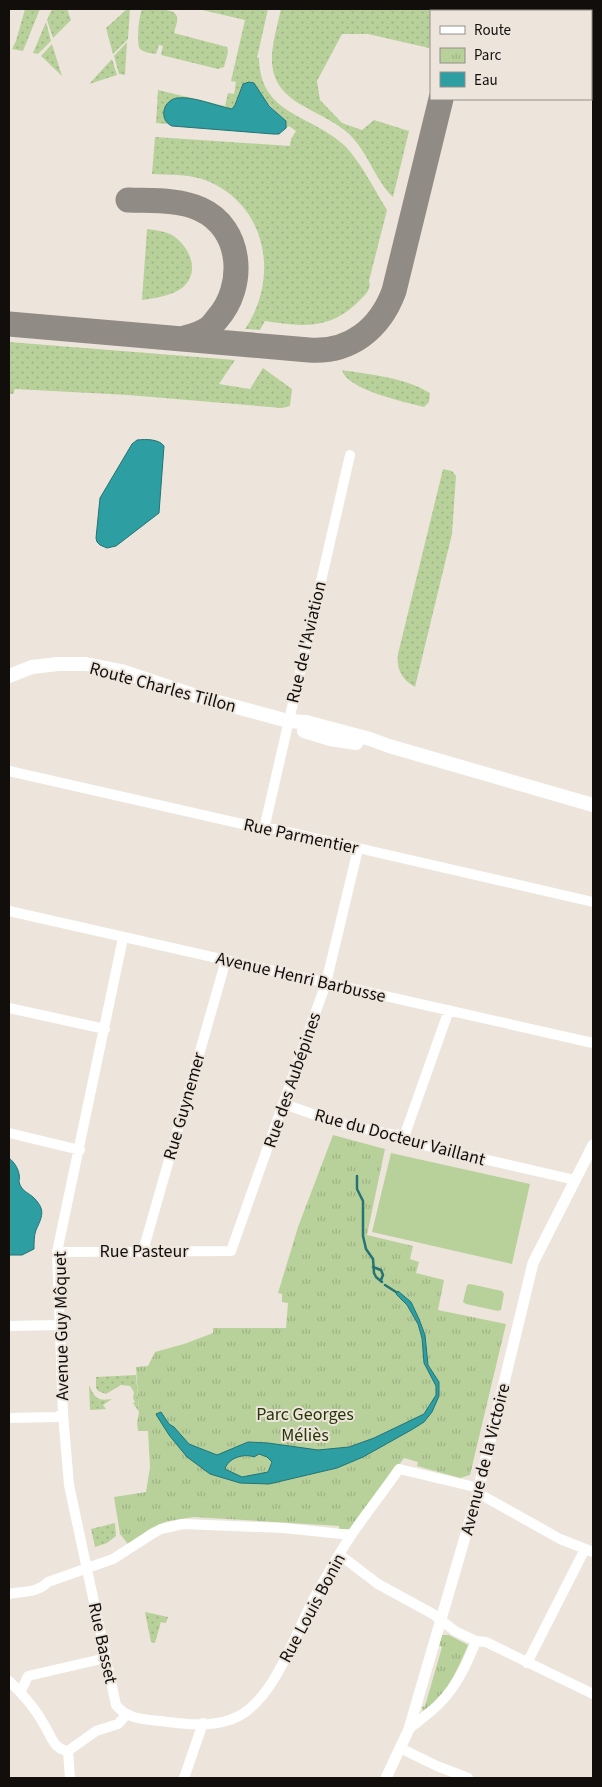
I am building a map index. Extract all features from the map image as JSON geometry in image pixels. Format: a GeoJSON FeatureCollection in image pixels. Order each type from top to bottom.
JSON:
{"type":"FeatureCollection","features":[{"type":"Feature","properties":{"kind":"main road","name":"Route Charles Tillon"},"geometry":{"type":"LineString","coordinates":[[9,676],[32,667],[58,664],[86,664],[121,671],[199,697],[288,721],[313,724],[370,739],[593,805]]}},
{"type":"Feature","properties":{"kind":"street","name":"Rue de l'Aviation"},"geometry":{"type":"LineString","coordinates":[[264,829],[350,455]]}},
{"type":"Feature","properties":{"kind":"street","name":"Rue Parmentier"},"geometry":{"type":"LineString","coordinates":[[9,771],[264,829],[275,829],[593,902]]}},
{"type":"Feature","properties":{"kind":"street","name":"Rue des Aubépines"},"geometry":{"type":"LineString","coordinates":[[231,1251],[326,983],[358,849]]}},
{"type":"Feature","properties":{"kind":"street","name":"Avenue Henri Barbusse"},"geometry":{"type":"LineString","coordinates":[[9,911],[593,1043]]}},
{"type":"Feature","properties":{"kind":"street","name":"Avenue Guy Môquet"},"geometry":{"type":"LineString","coordinates":[[86,1568],[69,1485],[63,1414],[57,1252],[80,1150],[123,938]]}},
{"type":"Feature","properties":{"kind":"street","name":"Rue Guynemer"},"geometry":{"type":"LineString","coordinates":[[143,1251],[226,960]]}},
{"type":"Feature","properties":{"kind":"street"},"geometry":{"type":"LineString","coordinates":[[9,1008],[104,1029]]}},
{"type":"Feature","properties":{"kind":"street"},"geometry":{"type":"LineString","coordinates":[[405,1134],[449,1010]]}},
{"type":"Feature","properties":{"kind":"street","name":"Rue du Docteur Vaillant"},"geometry":{"type":"LineString","coordinates":[[284,1104],[341,1124],[394,1136],[405,1134],[410,1142],[575,1180]]}},
{"type":"Feature","properties":{"kind":"street"},"geometry":{"type":"LineString","coordinates":[[9,1133],[80,1150]]}},
{"type":"Feature","properties":{"kind":"street","name":"Avenue de la Victoire"},"geometry":{"type":"LineString","coordinates":[[386,1778],[409,1730],[479,1490],[533,1263],[593,1145]]}},
{"type":"Feature","properties":{"kind":"street","name":"Rue Pasteur"},"geometry":{"type":"LineString","coordinates":[[57,1252],[231,1251]]}},
{"type":"Feature","properties":{"kind":"street"},"geometry":{"type":"LineString","coordinates":[[9,1326],[59,1326]]}},
{"type":"Feature","properties":{"kind":"street"},"geometry":{"type":"LineString","coordinates":[[9,1418],[56,1417],[63,1414]]}},
{"type":"Feature","properties":{"kind":"street","name":"Rue Louis Bonin"},"geometry":{"type":"LineString","coordinates":[[126,1715],[135,1718],[188,1724],[217,1723],[240,1716],[269,1687],[318,1591],[351,1535],[399,1469],[479,1490]]}},
{"type":"Feature","properties":{"kind":"street"},"geometry":{"type":"LineString","coordinates":[[479,1490],[560,1539],[589,1550],[527,1663]]}},
{"type":"Feature","properties":{"kind":"street"},"geometry":{"type":"LineString","coordinates":[[9,1594],[43,1587],[48,1582],[113,1559],[162,1529],[183,1524],[284,1528],[351,1535]]}},
{"type":"Feature","properties":{"kind":"street"},"geometry":{"type":"LineString","coordinates":[[340,1555],[378,1584],[441,1619],[455,1631],[476,1641],[486,1642],[593,1694]]}},
{"type":"Feature","properties":{"kind":"street","name":"Rue Basset"},"geometry":{"type":"LineString","coordinates":[[86,1568],[116,1705],[126,1715]]}},
{"type":"Feature","properties":{"kind":"street"},"geometry":{"type":"LineString","coordinates":[[409,1730],[431,1712],[448,1694],[461,1674],[476,1641]]}},
{"type":"Feature","properties":{"kind":"street"},"geometry":{"type":"LineString","coordinates":[[106,1658],[28,1676],[23,1683],[22,1696],[37,1713],[57,1746],[62,1750],[68,1751],[96,1730],[118,1724],[126,1715]]}},
{"type":"Feature","properties":{"kind":"street"},"geometry":{"type":"LineString","coordinates":[[9,1680],[21,1691]]}},
{"type":"Feature","properties":{"kind":"street"},"geometry":{"type":"LineString","coordinates":[[184,1778],[203,1723]]}},
{"type":"Feature","properties":{"kind":"street"},"geometry":{"type":"LineString","coordinates":[[400,1748],[437,1766],[468,1778]]}},
{"type":"Feature","properties":{"kind":"street"},"geometry":{"type":"LineString","coordinates":[[68,1751],[70,1778]]}},
{"type":"Feature","properties":{"kind":"green space"},"geometry":{"type":"Polygon","coordinates":[[[25,9],[40,9],[23,51],[12,49],[16,41],[25,9]]]}},
{"type":"Feature","properties":{"kind":"green space"},"geometry":{"type":"Polygon","coordinates":[[[52,9],[67,9],[71,20],[53,38],[47,20],[52,9]]]}},
{"type":"Feature","properties":{"kind":"green space"},"geometry":{"type":"Polygon","coordinates":[[[127,9],[130,9],[128,39],[113,54],[106,28],[127,9]]]}},
{"type":"Feature","properties":{"kind":"green space"},"geometry":{"type":"Polygon","coordinates":[[[142,9],[161,9],[172,12],[177,17],[174,33],[227,47],[228,52],[224,67],[218,69],[161,55],[163,46],[159,45],[156,54],[140,49],[138,36],[142,9]]]}},
{"type":"Feature","properties":{"kind":"green space"},"geometry":{"type":"Polygon","coordinates":[[[198,9],[268,9],[257,58],[259,58],[262,77],[268,92],[290,112],[332,135],[345,146],[362,169],[387,210],[369,281],[369,289],[349,310],[338,317],[316,324],[304,325],[265,321],[260,330],[245,329],[256,308],[262,286],[264,264],[261,242],[253,222],[241,204],[224,190],[202,179],[183,175],[152,174],[155,137],[290,146],[291,139],[296,131],[289,126],[286,128],[286,121],[263,99],[254,83],[245,83],[232,109],[179,98],[164,116],[168,124],[156,123],[158,90],[225,106],[228,93],[234,94],[236,82],[231,81],[245,20],[198,9]]]}},
{"type":"Feature","properties":{"kind":"green space"},"geometry":{"type":"Polygon","coordinates":[[[281,9],[434,9],[430,10],[429,48],[368,34],[342,34],[317,81],[320,100],[342,123],[362,130],[374,120],[409,131],[393,197],[381,183],[356,141],[349,134],[292,98],[281,88],[272,66],[274,40],[281,9]]]}},
{"type":"Feature","properties":{"kind":"green space"},"geometry":{"type":"Polygon","coordinates":[[[46,22],[51,41],[38,54],[33,53],[46,22]]]}},
{"type":"Feature","properties":{"kind":"green space"},"geometry":{"type":"Polygon","coordinates":[[[127,42],[125,75],[119,74],[114,56],[127,42]]]}},
{"type":"Feature","properties":{"kind":"green space"},"geometry":{"type":"Polygon","coordinates":[[[52,44],[62,76],[41,56],[52,44]]]}},
{"type":"Feature","properties":{"kind":"green space"},"geometry":{"type":"Polygon","coordinates":[[[112,59],[117,75],[89,84],[112,59]]]}},
{"type":"Feature","properties":{"kind":"green space"},"geometry":{"type":"Polygon","coordinates":[[[147,229],[170,234],[183,244],[191,259],[192,267],[188,281],[178,291],[142,300],[147,229]]]}},
{"type":"Feature","properties":{"kind":"green space"},"geometry":{"type":"Polygon","coordinates":[[[9,342],[235,360],[219,384],[250,389],[263,368],[292,389],[290,406],[282,408],[128,395],[15,389],[13,394],[9,394],[9,342]]]}},
{"type":"Feature","properties":{"kind":"green space"},"geometry":{"type":"Polygon","coordinates":[[[342,370],[387,377],[409,383],[430,393],[429,402],[424,407],[378,394],[354,384],[346,377],[342,370]]]}},
{"type":"Feature","properties":{"kind":"green space"},"geometry":{"type":"Polygon","coordinates":[[[443,469],[452,471],[456,476],[452,534],[415,687],[401,674],[398,654],[443,469]]]}},
{"type":"Feature","properties":{"kind":"green space","name":"Parc Georges Méliès"},"geometry":{"type":"Polygon","coordinates":[[[333,1135],[385,1149],[367,1235],[413,1246],[410,1259],[419,1262],[416,1273],[444,1280],[438,1310],[506,1324],[470,1475],[460,1478],[417,1466],[418,1462],[404,1458],[351,1529],[339,1529],[339,1526],[194,1517],[168,1521],[151,1528],[128,1544],[120,1534],[114,1497],[146,1492],[150,1467],[148,1431],[138,1431],[139,1412],[136,1367],[148,1366],[155,1352],[213,1333],[213,1328],[286,1328],[288,1303],[282,1302],[282,1294],[278,1293],[298,1227],[333,1135]]]}},
{"type":"Feature","properties":{"kind":"green space"},"geometry":{"type":"Polygon","coordinates":[[[391,1153],[530,1184],[512,1264],[372,1232],[391,1153]]]}},
{"type":"Feature","properties":{"kind":"green space"},"geometry":{"type":"Polygon","coordinates":[[[467,1285],[502,1291],[504,1294],[501,1310],[498,1311],[463,1302],[467,1285]]]}},
{"type":"Feature","properties":{"kind":"green space"},"geometry":{"type":"Polygon","coordinates":[[[136,1375],[139,1412],[133,1403],[135,1402],[133,1398],[134,1392],[130,1386],[121,1385],[106,1394],[98,1391],[96,1388],[96,1377],[136,1375]]]}},
{"type":"Feature","properties":{"kind":"green space"},"geometry":{"type":"Polygon","coordinates":[[[89,1385],[98,1398],[103,1400],[112,1399],[103,1405],[106,1409],[90,1410],[89,1385]]]}},
{"type":"Feature","properties":{"kind":"green space"},"geometry":{"type":"Polygon","coordinates":[[[115,1523],[116,1536],[107,1543],[95,1547],[91,1529],[115,1523]]]}},
{"type":"Feature","properties":{"kind":"green space"},"geometry":{"type":"Polygon","coordinates":[[[145,1612],[168,1617],[166,1623],[161,1622],[155,1643],[151,1642],[145,1612]]]}},
{"type":"Feature","properties":{"kind":"green space"},"geometry":{"type":"Polygon","coordinates":[[[442,1635],[449,1635],[468,1645],[445,1690],[423,1711],[422,1707],[425,1706],[442,1647],[439,1645],[442,1635]]]}},
{"type":"Feature","properties":{"kind":"water"},"geometry":{"type":"Polygon","coordinates":[[[254,83],[269,106],[286,121],[286,128],[279,134],[172,126],[165,119],[164,110],[166,106],[173,99],[178,98],[197,100],[232,109],[243,84],[254,83]]]}},
{"type":"Feature","properties":{"kind":"water"},"geometry":{"type":"Polygon","coordinates":[[[137,440],[156,441],[164,446],[159,513],[116,546],[107,548],[100,545],[96,538],[100,498],[132,444],[137,440]]]}},
{"type":"Feature","properties":{"kind":"water"},"geometry":{"type":"Polygon","coordinates":[[[9,1158],[18,1170],[19,1182],[22,1188],[38,1202],[42,1214],[35,1234],[34,1249],[22,1255],[9,1255],[9,1158]]]}},
{"type":"Feature","properties":{"kind":"water"},"geometry":{"type":"Polygon","coordinates":[[[398,1291],[411,1302],[419,1319],[425,1335],[428,1365],[439,1382],[439,1396],[432,1412],[424,1422],[363,1457],[337,1468],[269,1484],[240,1483],[210,1474],[187,1457],[169,1435],[157,1416],[156,1414],[161,1412],[169,1424],[189,1444],[217,1455],[248,1442],[318,1450],[349,1447],[374,1438],[424,1414],[436,1395],[436,1386],[424,1363],[422,1338],[418,1324],[407,1305],[396,1294],[398,1291]],[[259,1454],[254,1457],[237,1457],[229,1462],[225,1469],[242,1477],[268,1472],[272,1462],[267,1457],[259,1454]]]}},
{"type":"Feature","properties":{"kind":"waterway"},"geometry":{"type":"LineString","coordinates":[[357,1176],[357,1189],[363,1201],[363,1236],[366,1249],[373,1259],[374,1273],[382,1282]]}},
{"type":"Feature","properties":{"kind":"waterway"},"geometry":{"type":"LineString","coordinates":[[373,1267],[381,1270],[383,1275],[381,1280]]}},
{"type":"Feature","properties":{"kind":"waterway"},"geometry":{"type":"LineString","coordinates":[[385,1285],[396,1292]]}},
{"type":"Feature","properties":{"kind":"taxiway"},"geometry":{"type":"LineString","coordinates":[[9,324],[309,350],[324,350],[350,343],[362,336],[381,317],[394,291],[441,100]]}},
{"type":"Feature","properties":{"kind":"taxiway"},"geometry":{"type":"LineString","coordinates":[[128,200],[174,202],[200,209],[214,218],[225,230],[232,244],[236,259],[236,275],[233,291],[226,306],[209,328],[199,334],[185,338]]}}]}
